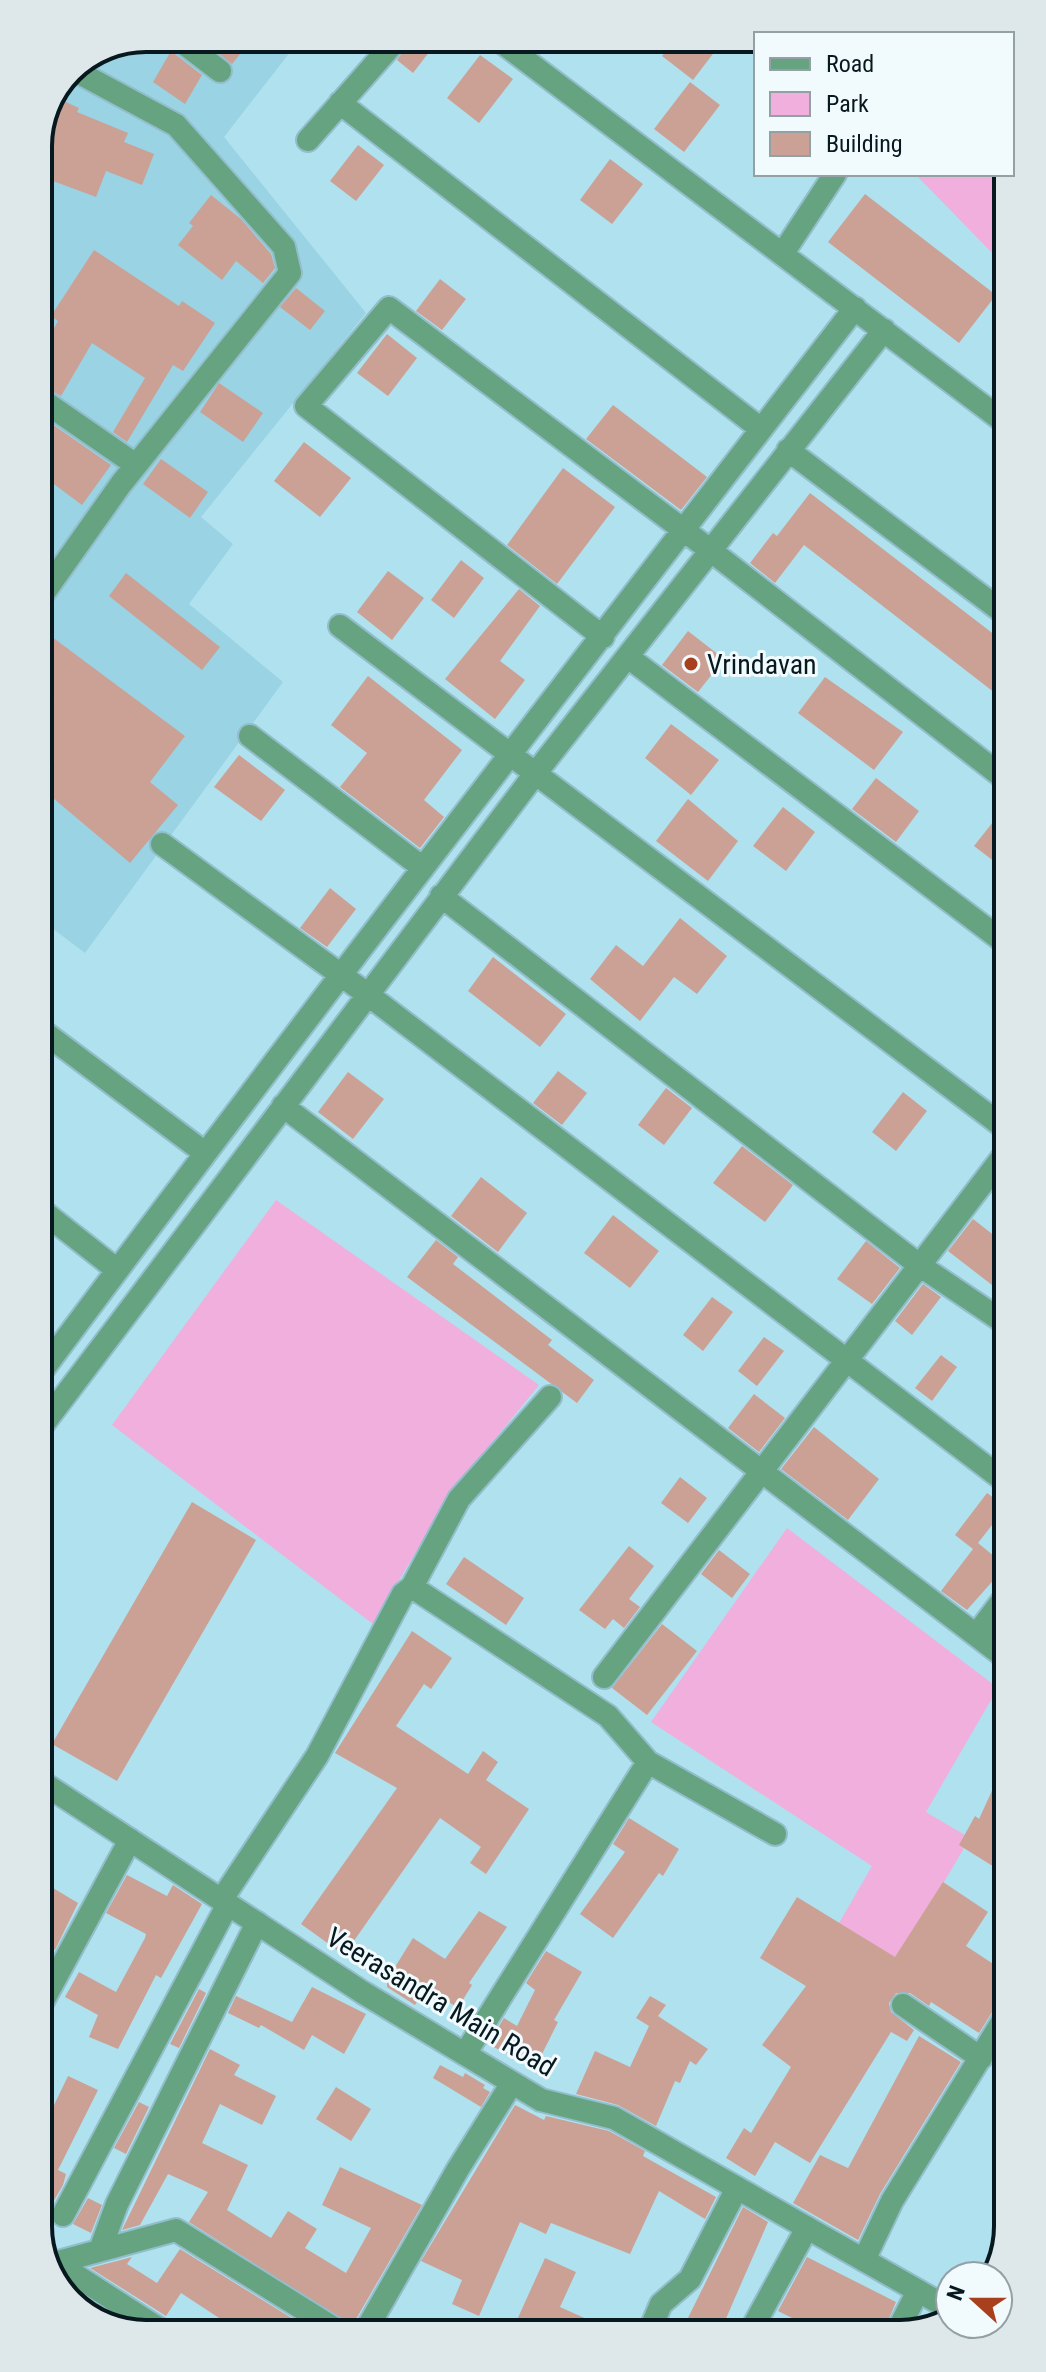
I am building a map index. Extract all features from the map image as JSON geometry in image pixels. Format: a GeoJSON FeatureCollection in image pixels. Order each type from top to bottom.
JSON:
{"type":"FeatureCollection","features":[{"type":"Feature","properties":{"kind":"street"},"geometry":{"type":"LineString","coordinates":[[195,52],[220,71]]}},
{"type":"Feature","properties":{"kind":"street"},"geometry":{"type":"LineString","coordinates":[[308,140],[386,52]]}},
{"type":"Feature","properties":{"kind":"street"},"geometry":{"type":"LineString","coordinates":[[515,52],[994,414]]}},
{"type":"Feature","properties":{"kind":"street"},"geometry":{"type":"LineString","coordinates":[[52,582],[136,465],[290,273],[284,247],[176,125],[85,76]]}},
{"type":"Feature","properties":{"kind":"street"},"geometry":{"type":"LineString","coordinates":[[340,103],[761,429]]}},
{"type":"Feature","properties":{"kind":"street"},"geometry":{"type":"LineString","coordinates":[[783,253],[834,176]]}},
{"type":"Feature","properties":{"kind":"street"},"geometry":{"type":"LineString","coordinates":[[603,637],[306,406],[389,308],[710,550],[994,770]]}},
{"type":"Feature","properties":{"kind":"street"},"geometry":{"type":"LineString","coordinates":[[52,1358],[339,974],[513,756],[855,308]]}},
{"type":"Feature","properties":{"kind":"street"},"geometry":{"type":"LineString","coordinates":[[52,1413],[441,896],[884,330]]}},
{"type":"Feature","properties":{"kind":"street"},"geometry":{"type":"LineString","coordinates":[[52,407],[136,465]]}},
{"type":"Feature","properties":{"kind":"street"},"geometry":{"type":"LineString","coordinates":[[788,450],[994,605]]}},
{"type":"Feature","properties":{"kind":"street"},"geometry":{"type":"LineString","coordinates":[[340,626],[994,1120]]}},
{"type":"Feature","properties":{"kind":"street"},"geometry":{"type":"LineString","coordinates":[[628,657],[994,934]]}},
{"type":"Feature","properties":{"kind":"street"},"geometry":{"type":"LineString","coordinates":[[250,736],[423,868]]}},
{"type":"Feature","properties":{"kind":"street"},"geometry":{"type":"LineString","coordinates":[[162,844],[367,994],[994,1473]]}},
{"type":"Feature","properties":{"kind":"street"},"geometry":{"type":"LineString","coordinates":[[441,896],[919,1265],[994,1316]]}},
{"type":"Feature","properties":{"kind":"street"},"geometry":{"type":"LineString","coordinates":[[52,1038],[205,1153]]}},
{"type":"Feature","properties":{"kind":"street"},"geometry":{"type":"LineString","coordinates":[[283,1106],[994,1648]]}},
{"type":"Feature","properties":{"kind":"street"},"geometry":{"type":"LineString","coordinates":[[604,1677],[994,1168]]}},
{"type":"Feature","properties":{"kind":"street"},"geometry":{"type":"LineString","coordinates":[[52,1219],[117,1270]]}},
{"type":"Feature","properties":{"kind":"street"},"geometry":{"type":"LineString","coordinates":[[63,2215],[225,1902],[317,1756],[403,1594],[412,1587],[459,1499],[550,1397]]}},
{"type":"Feature","properties":{"kind":"street"},"geometry":{"type":"LineString","coordinates":[[412,1587],[608,1716],[648,1762],[775,1834]]}},
{"type":"Feature","properties":{"kind":"street"},"geometry":{"type":"LineString","coordinates":[[977,1634],[994,1612]]}},
{"type":"Feature","properties":{"kind":"street"},"geometry":{"type":"LineString","coordinates":[[465,2054],[648,1762]]}},
{"type":"Feature","properties":{"kind":"street","name":"Veerasandra Main Road"},"geometry":{"type":"LineString","coordinates":[[52,1789],[257,1923],[541,2100],[614,2118],[934,2300]]}},
{"type":"Feature","properties":{"kind":"street"},"geometry":{"type":"LineString","coordinates":[[52,1984],[130,1840]]}},
{"type":"Feature","properties":{"kind":"street"},"geometry":{"type":"LineString","coordinates":[[100,2250],[117,2204],[257,1923]]}},
{"type":"Feature","properties":{"kind":"street"},"geometry":{"type":"LineString","coordinates":[[903,2005],[981,2058]]}},
{"type":"Feature","properties":{"kind":"street"},"geometry":{"type":"LineString","coordinates":[[864,2260],[892,2201],[994,2036]]}},
{"type":"Feature","properties":{"kind":"street"},"geometry":{"type":"LineString","coordinates":[[372,2320],[458,2169],[512,2083]]}},
{"type":"Feature","properties":{"kind":"street"},"geometry":{"type":"LineString","coordinates":[[654,2320],[661,2304],[690,2279],[737,2188]]}},
{"type":"Feature","properties":{"kind":"street"},"geometry":{"type":"LineString","coordinates":[[757,2320],[807,2228]]}},
{"type":"Feature","properties":{"kind":"street"},"geometry":{"type":"LineString","coordinates":[[60,2262],[176,2230],[321,2320]]}},
{"type":"Feature","properties":{"kind":"street"},"geometry":{"type":"LineString","coordinates":[[65,2272],[144,2320]]}},
{"type":"Feature","properties":{"kind":"street"},"geometry":{"type":"LineString","coordinates":[[903,2320],[918,2291]]}},
{"type":"Feature","properties":{"kind":"shaded area"},"geometry":{"type":"Polygon","coordinates":[[[146,52],[290,52],[224,137],[366,313],[201,517],[233,544],[189,604],[283,682],[85,953],[52,928],[54,128],[68,94],[94,68],[110,59],[146,52]]]}},
{"type":"Feature","properties":{"kind":"green space"},"geometry":{"type":"Polygon","coordinates":[[[917,176],[994,176],[994,255],[917,176]]]}},
{"type":"Feature","properties":{"kind":"green space"},"geometry":{"type":"Polygon","coordinates":[[[276,1200],[539,1385],[452,1492],[373,1624],[112,1425],[276,1200]]]}},
{"type":"Feature","properties":{"kind":"green space"},"geometry":{"type":"Polygon","coordinates":[[[787,1528],[994,1685],[994,1695],[926,1812],[970,1838],[895,1965],[835,1930],[872,1866],[651,1722],[787,1528]]]}},
{"type":"Feature","properties":{"kind":"building"},"geometry":{"type":"Polygon","coordinates":[[[170,52],[202,75],[185,104],[153,82],[170,52]]]}},
{"type":"Feature","properties":{"kind":"building"},"geometry":{"type":"Polygon","coordinates":[[[217,52],[242,52],[232,64],[217,52]]]}},
{"type":"Feature","properties":{"kind":"building"},"geometry":{"type":"Polygon","coordinates":[[[402,52],[429,52],[413,73],[397,60],[402,52]]]}},
{"type":"Feature","properties":{"kind":"building"},"geometry":{"type":"Polygon","coordinates":[[[665,52],[714,52],[693,80],[662,56],[665,52]]]}},
{"type":"Feature","properties":{"kind":"building"},"geometry":{"type":"Polygon","coordinates":[[[480,55],[513,79],[479,123],[447,98],[480,55]]]}},
{"type":"Feature","properties":{"kind":"building"},"geometry":{"type":"Polygon","coordinates":[[[690,82],[720,105],[684,152],[654,129],[690,82]]]}},
{"type":"Feature","properties":{"kind":"building"},"geometry":{"type":"Polygon","coordinates":[[[64,101],[79,108],[77,112],[128,133],[124,142],[154,154],[142,185],[106,171],[96,197],[53,181],[52,183],[52,140],[64,101]]]}},
{"type":"Feature","properties":{"kind":"building"},"geometry":{"type":"Polygon","coordinates":[[[358,145],[384,165],[356,201],[330,181],[358,145]]]}},
{"type":"Feature","properties":{"kind":"building"},"geometry":{"type":"Polygon","coordinates":[[[610,159],[643,184],[612,224],[580,200],[610,159]]]}},
{"type":"Feature","properties":{"kind":"building"},"geometry":{"type":"Polygon","coordinates":[[[865,194],[994,293],[994,298],[959,343],[828,242],[865,194]]]}},
{"type":"Feature","properties":{"kind":"building"},"geometry":{"type":"Polygon","coordinates":[[[211,195],[241,219],[271,254],[275,268],[263,283],[236,261],[222,280],[178,245],[193,226],[189,223],[211,195]]]}},
{"type":"Feature","properties":{"kind":"building"},"geometry":{"type":"Polygon","coordinates":[[[94,250],[179,306],[182,301],[215,323],[183,371],[173,365],[127,442],[113,432],[145,378],[92,343],[61,396],[52,391],[52,332],[58,321],[52,314],[94,250]]]}},
{"type":"Feature","properties":{"kind":"building"},"geometry":{"type":"Polygon","coordinates":[[[440,279],[466,299],[442,330],[416,311],[440,279]]]}},
{"type":"Feature","properties":{"kind":"building"},"geometry":{"type":"Polygon","coordinates":[[[296,288],[325,311],[310,330],[280,307],[296,288]]]}},
{"type":"Feature","properties":{"kind":"building"},"geometry":{"type":"Polygon","coordinates":[[[387,334],[417,358],[388,396],[357,373],[387,334]]]}},
{"type":"Feature","properties":{"kind":"building"},"geometry":{"type":"Polygon","coordinates":[[[219,383],[263,413],[243,442],[200,412],[219,383]]]}},
{"type":"Feature","properties":{"kind":"building"},"geometry":{"type":"Polygon","coordinates":[[[613,405],[707,477],[681,510],[586,439],[613,405]]]}},
{"type":"Feature","properties":{"kind":"building"},"geometry":{"type":"Polygon","coordinates":[[[52,424],[111,465],[82,505],[52,483],[52,424]]]}},
{"type":"Feature","properties":{"kind":"building"},"geometry":{"type":"Polygon","coordinates":[[[304,442],[351,478],[320,517],[274,481],[304,442]]]}},
{"type":"Feature","properties":{"kind":"building"},"geometry":{"type":"Polygon","coordinates":[[[161,459],[208,492],[190,518],[143,484],[161,459]]]}},
{"type":"Feature","properties":{"kind":"building"},"geometry":{"type":"Polygon","coordinates":[[[563,468],[615,507],[557,584],[507,545],[563,468]]]}},
{"type":"Feature","properties":{"kind":"building"},"geometry":{"type":"Polygon","coordinates":[[[810,493],[994,634],[994,692],[804,545],[775,583],[750,563],[773,533],[777,536],[810,493]]]}},
{"type":"Feature","properties":{"kind":"building"},"geometry":{"type":"Polygon","coordinates":[[[461,560],[484,578],[454,618],[431,600],[461,560]]]}},
{"type":"Feature","properties":{"kind":"building"},"geometry":{"type":"Polygon","coordinates":[[[388,571],[424,598],[392,640],[357,612],[388,571]]]}},
{"type":"Feature","properties":{"kind":"building"},"geometry":{"type":"Polygon","coordinates":[[[126,573],[220,647],[202,670],[109,596],[126,573]]]}},
{"type":"Feature","properties":{"kind":"building"},"geometry":{"type":"Polygon","coordinates":[[[519,589],[540,606],[500,661],[525,680],[495,719],[445,679],[519,589]]]}},
{"type":"Feature","properties":{"kind":"building","name":"Vrindavan"},"geometry":{"type":"Polygon","coordinates":[[[688,631],[724,659],[698,692],[662,665],[688,631]]]}},
{"type":"Feature","properties":{"kind":"building"},"geometry":{"type":"Polygon","coordinates":[[[52,637],[185,736],[150,782],[178,805],[130,863],[52,797],[52,637]]]}},
{"type":"Feature","properties":{"kind":"building"},"geometry":{"type":"Polygon","coordinates":[[[368,676],[462,750],[424,800],[444,817],[420,848],[340,787],[367,753],[331,725],[368,676]]]}},
{"type":"Feature","properties":{"kind":"building"},"geometry":{"type":"Polygon","coordinates":[[[825,677],[903,732],[874,770],[798,713],[825,677]]]}},
{"type":"Feature","properties":{"kind":"building"},"geometry":{"type":"Polygon","coordinates":[[[671,724],[719,760],[691,795],[645,758],[671,724]]]}},
{"type":"Feature","properties":{"kind":"building"},"geometry":{"type":"Polygon","coordinates":[[[239,755],[285,790],[261,821],[214,787],[239,755]]]}},
{"type":"Feature","properties":{"kind":"building"},"geometry":{"type":"Polygon","coordinates":[[[876,778],[919,811],[896,842],[852,809],[876,778]]]}},
{"type":"Feature","properties":{"kind":"building"},"geometry":{"type":"Polygon","coordinates":[[[688,799],[738,841],[708,881],[656,841],[688,799]]]}},
{"type":"Feature","properties":{"kind":"building"},"geometry":{"type":"Polygon","coordinates":[[[783,807],[815,832],[786,871],[753,846],[783,807]]]}},
{"type":"Feature","properties":{"kind":"building"},"geometry":{"type":"Polygon","coordinates":[[[994,821],[994,861],[974,846],[994,821]]]}},
{"type":"Feature","properties":{"kind":"building"},"geometry":{"type":"Polygon","coordinates":[[[330,888],[356,909],[327,947],[300,928],[330,888]]]}},
{"type":"Feature","properties":{"kind":"building"},"geometry":{"type":"Polygon","coordinates":[[[680,918],[727,956],[697,994],[674,977],[640,1021],[590,979],[616,945],[643,966],[680,918]]]}},
{"type":"Feature","properties":{"kind":"building"},"geometry":{"type":"Polygon","coordinates":[[[493,957],[566,1014],[540,1047],[468,991],[493,957]]]}},
{"type":"Feature","properties":{"kind":"building"},"geometry":{"type":"Polygon","coordinates":[[[558,1071],[587,1093],[562,1125],[533,1103],[558,1071]]]}},
{"type":"Feature","properties":{"kind":"building"},"geometry":{"type":"Polygon","coordinates":[[[348,1072],[384,1099],[353,1139],[318,1112],[348,1072]]]}},
{"type":"Feature","properties":{"kind":"building"},"geometry":{"type":"Polygon","coordinates":[[[666,1088],[692,1108],[664,1145],[638,1125],[666,1088]]]}},
{"type":"Feature","properties":{"kind":"building"},"geometry":{"type":"Polygon","coordinates":[[[903,1092],[927,1111],[896,1151],[872,1132],[903,1092]]]}},
{"type":"Feature","properties":{"kind":"building"},"geometry":{"type":"Polygon","coordinates":[[[742,1146],[793,1185],[765,1222],[713,1183],[742,1146]]]}},
{"type":"Feature","properties":{"kind":"building"},"geometry":{"type":"Polygon","coordinates":[[[481,1177],[527,1213],[498,1252],[451,1216],[481,1177]]]}},
{"type":"Feature","properties":{"kind":"building"},"geometry":{"type":"Polygon","coordinates":[[[613,1215],[659,1251],[630,1288],[584,1253],[613,1215]]]}},
{"type":"Feature","properties":{"kind":"building"},"geometry":{"type":"Polygon","coordinates":[[[973,1219],[994,1235],[994,1282],[992,1285],[948,1251],[973,1219]]]}},
{"type":"Feature","properties":{"kind":"building"},"geometry":{"type":"Polygon","coordinates":[[[436,1240],[458,1257],[453,1264],[552,1340],[548,1345],[594,1380],[577,1403],[407,1277],[436,1240]]]}},
{"type":"Feature","properties":{"kind":"building"},"geometry":{"type":"Polygon","coordinates":[[[866,1241],[900,1268],[872,1304],[837,1279],[866,1241]]]}},
{"type":"Feature","properties":{"kind":"building"},"geometry":{"type":"Polygon","coordinates":[[[923,1284],[941,1297],[912,1335],[895,1321],[923,1284]]]}},
{"type":"Feature","properties":{"kind":"building"},"geometry":{"type":"Polygon","coordinates":[[[712,1297],[733,1312],[703,1351],[683,1335],[712,1297]]]}},
{"type":"Feature","properties":{"kind":"building"},"geometry":{"type":"Polygon","coordinates":[[[764,1337],[784,1351],[757,1386],[738,1371],[764,1337]]]}},
{"type":"Feature","properties":{"kind":"building"},"geometry":{"type":"Polygon","coordinates":[[[941,1355],[957,1367],[932,1401],[915,1388],[941,1355]]]}},
{"type":"Feature","properties":{"kind":"building"},"geometry":{"type":"Polygon","coordinates":[[[754,1394],[785,1418],[759,1452],[728,1428],[754,1394]]]}},
{"type":"Feature","properties":{"kind":"building"},"geometry":{"type":"Polygon","coordinates":[[[814,1427],[879,1479],[848,1520],[781,1469],[814,1427]]]}},
{"type":"Feature","properties":{"kind":"building"},"geometry":{"type":"Polygon","coordinates":[[[680,1477],[707,1498],[688,1523],[661,1503],[680,1477]]]}},
{"type":"Feature","properties":{"kind":"building"},"geometry":{"type":"Polygon","coordinates":[[[987,1493],[994,1498],[994,1522],[978,1543],[994,1556],[994,1580],[967,1610],[941,1591],[973,1549],[955,1535],[987,1493]]]}},
{"type":"Feature","properties":{"kind":"building"},"geometry":{"type":"Polygon","coordinates":[[[192,1502],[256,1540],[117,1781],[52,1744],[192,1502]]]}},
{"type":"Feature","properties":{"kind":"building"},"geometry":{"type":"Polygon","coordinates":[[[629,1546],[654,1566],[629,1599],[640,1607],[624,1628],[613,1619],[605,1629],[579,1610],[629,1546]]]}},
{"type":"Feature","properties":{"kind":"building"},"geometry":{"type":"Polygon","coordinates":[[[719,1550],[750,1574],[732,1598],[701,1574],[719,1550]]]}},
{"type":"Feature","properties":{"kind":"building"},"geometry":{"type":"Polygon","coordinates":[[[464,1557],[524,1598],[506,1625],[446,1584],[464,1557]]]}},
{"type":"Feature","properties":{"kind":"building"},"geometry":{"type":"Polygon","coordinates":[[[662,1624],[697,1651],[647,1715],[612,1688],[662,1624]]]}},
{"type":"Feature","properties":{"kind":"building"},"geometry":{"type":"Polygon","coordinates":[[[412,1631],[452,1658],[431,1689],[424,1684],[396,1726],[468,1774],[483,1751],[498,1762],[486,1780],[529,1809],[486,1874],[470,1863],[481,1847],[440,1818],[344,1955],[301,1924],[397,1788],[335,1753],[412,1631]]]}},
{"type":"Feature","properties":{"kind":"building"},"geometry":{"type":"Polygon","coordinates":[[[994,1786],[994,1867],[959,1845],[975,1816],[979,1819],[994,1786]]]}},
{"type":"Feature","properties":{"kind":"building"},"geometry":{"type":"Polygon","coordinates":[[[629,1818],[679,1849],[663,1876],[659,1873],[613,1938],[580,1914],[625,1852],[613,1844],[629,1818]]]}},
{"type":"Feature","properties":{"kind":"building"},"geometry":{"type":"Polygon","coordinates":[[[127,1875],[167,1896],[173,1885],[202,1904],[161,1978],[156,1975],[118,2049],[89,2037],[98,2015],[65,1997],[79,1972],[116,1992],[145,1938],[146,1934],[106,1913],[127,1875]]]}},
{"type":"Feature","properties":{"kind":"building"},"geometry":{"type":"Polygon","coordinates":[[[943,1882],[988,1912],[966,1946],[994,1964],[994,2009],[979,2033],[931,2002],[929,2006],[910,1993],[896,1993],[889,2003],[891,2012],[914,2030],[907,2041],[891,2032],[810,2163],[775,2142],[755,2176],[726,2158],[744,2128],[751,2133],[791,2067],[762,2045],[806,1986],[760,1958],[797,1897],[895,1957],[943,1882]]]}},
{"type":"Feature","properties":{"kind":"building"},"geometry":{"type":"Polygon","coordinates":[[[52,1887],[78,1903],[55,1950],[52,1948],[52,1887]]]}},
{"type":"Feature","properties":{"kind":"building"},"geometry":{"type":"Polygon","coordinates":[[[479,1911],[507,1927],[469,1983],[472,1985],[458,2008],[426,1987],[415,2005],[387,1987],[387,1980],[413,1938],[445,1959],[479,1911]]]}},
{"type":"Feature","properties":{"kind":"building"},"geometry":{"type":"Polygon","coordinates":[[[546,1951],[582,1972],[554,2020],[558,2022],[535,2068],[488,2044],[504,2018],[517,2026],[535,1990],[526,1983],[546,1951]]]}},
{"type":"Feature","properties":{"kind":"building"},"geometry":{"type":"Polygon","coordinates":[[[312,1987],[366,2014],[344,2054],[312,2035],[304,2050],[261,2025],[259,2028],[228,2013],[236,1996],[292,2022],[312,1987]]]}},
{"type":"Feature","properties":{"kind":"building"},"geometry":{"type":"Polygon","coordinates":[[[199,1989],[206,1993],[179,2048],[170,2044],[199,1989]]]}},
{"type":"Feature","properties":{"kind":"building"},"geometry":{"type":"Polygon","coordinates":[[[650,1996],[666,2005],[658,2016],[708,2049],[696,2065],[690,2061],[680,2083],[675,2081],[656,2126],[618,2105],[576,2094],[595,2051],[630,2067],[649,2026],[636,2018],[650,1996]]]}},
{"type":"Feature","properties":{"kind":"building"},"geometry":{"type":"Polygon","coordinates":[[[919,2036],[961,2062],[880,2194],[858,2240],[793,2203],[820,2155],[848,2168],[919,2036]]]}},
{"type":"Feature","properties":{"kind":"building"},"geometry":{"type":"Polygon","coordinates":[[[210,2049],[240,2065],[234,2075],[276,2096],[262,2125],[220,2104],[202,2143],[248,2165],[227,2210],[271,2238],[288,2211],[317,2229],[305,2248],[346,2273],[371,2228],[322,2205],[340,2167],[422,2205],[355,2320],[343,2320],[189,2222],[208,2192],[168,2174],[140,2225],[122,2230],[210,2049]]]}},
{"type":"Feature","properties":{"kind":"building"},"geometry":{"type":"Polygon","coordinates":[[[440,2065],[463,2077],[465,2073],[485,2085],[483,2088],[490,2092],[481,2107],[433,2078],[440,2065]]]}},
{"type":"Feature","properties":{"kind":"building"},"geometry":{"type":"Polygon","coordinates":[[[68,2076],[98,2090],[58,2170],[66,2174],[52,2204],[52,2109],[68,2076]]]}},
{"type":"Feature","properties":{"kind":"building"},"geometry":{"type":"Polygon","coordinates":[[[336,2087],[371,2109],[351,2141],[316,2119],[336,2087]]]}},
{"type":"Feature","properties":{"kind":"building"},"geometry":{"type":"Polygon","coordinates":[[[139,2102],[149,2107],[126,2154],[114,2148],[139,2102]]]}},
{"type":"Feature","properties":{"kind":"building"},"geometry":{"type":"Polygon","coordinates":[[[515,2105],[544,2120],[546,2116],[609,2131],[645,2151],[643,2156],[716,2197],[705,2219],[659,2191],[630,2254],[551,2223],[546,2234],[520,2222],[479,2316],[452,2304],[462,2280],[421,2261],[515,2105]]]}},
{"type":"Feature","properties":{"kind":"building"},"geometry":{"type":"Polygon","coordinates":[[[88,2198],[102,2205],[91,2233],[73,2224],[88,2198]]]}},
{"type":"Feature","properties":{"kind":"building"},"geometry":{"type":"Polygon","coordinates":[[[743,2207],[768,2222],[725,2320],[687,2320],[743,2207]]]}},
{"type":"Feature","properties":{"kind":"building"},"geometry":{"type":"Polygon","coordinates":[[[180,2249],[295,2320],[222,2320],[181,2293],[166,2316],[90,2268],[132,2257],[127,2264],[157,2283],[180,2249]]]}},
{"type":"Feature","properties":{"kind":"building"},"geometry":{"type":"Polygon","coordinates":[[[807,2257],[896,2302],[888,2320],[796,2320],[778,2311],[807,2257]]]}},
{"type":"Feature","properties":{"kind":"building"},"geometry":{"type":"Polygon","coordinates":[[[545,2258],[576,2272],[560,2307],[589,2320],[517,2320],[545,2258]]]}},
{"type":"Feature","properties":{"kind":"place","name":"Vrindavan"},"geometry":{"type":"Point","coordinates":[691,664]}}]}
